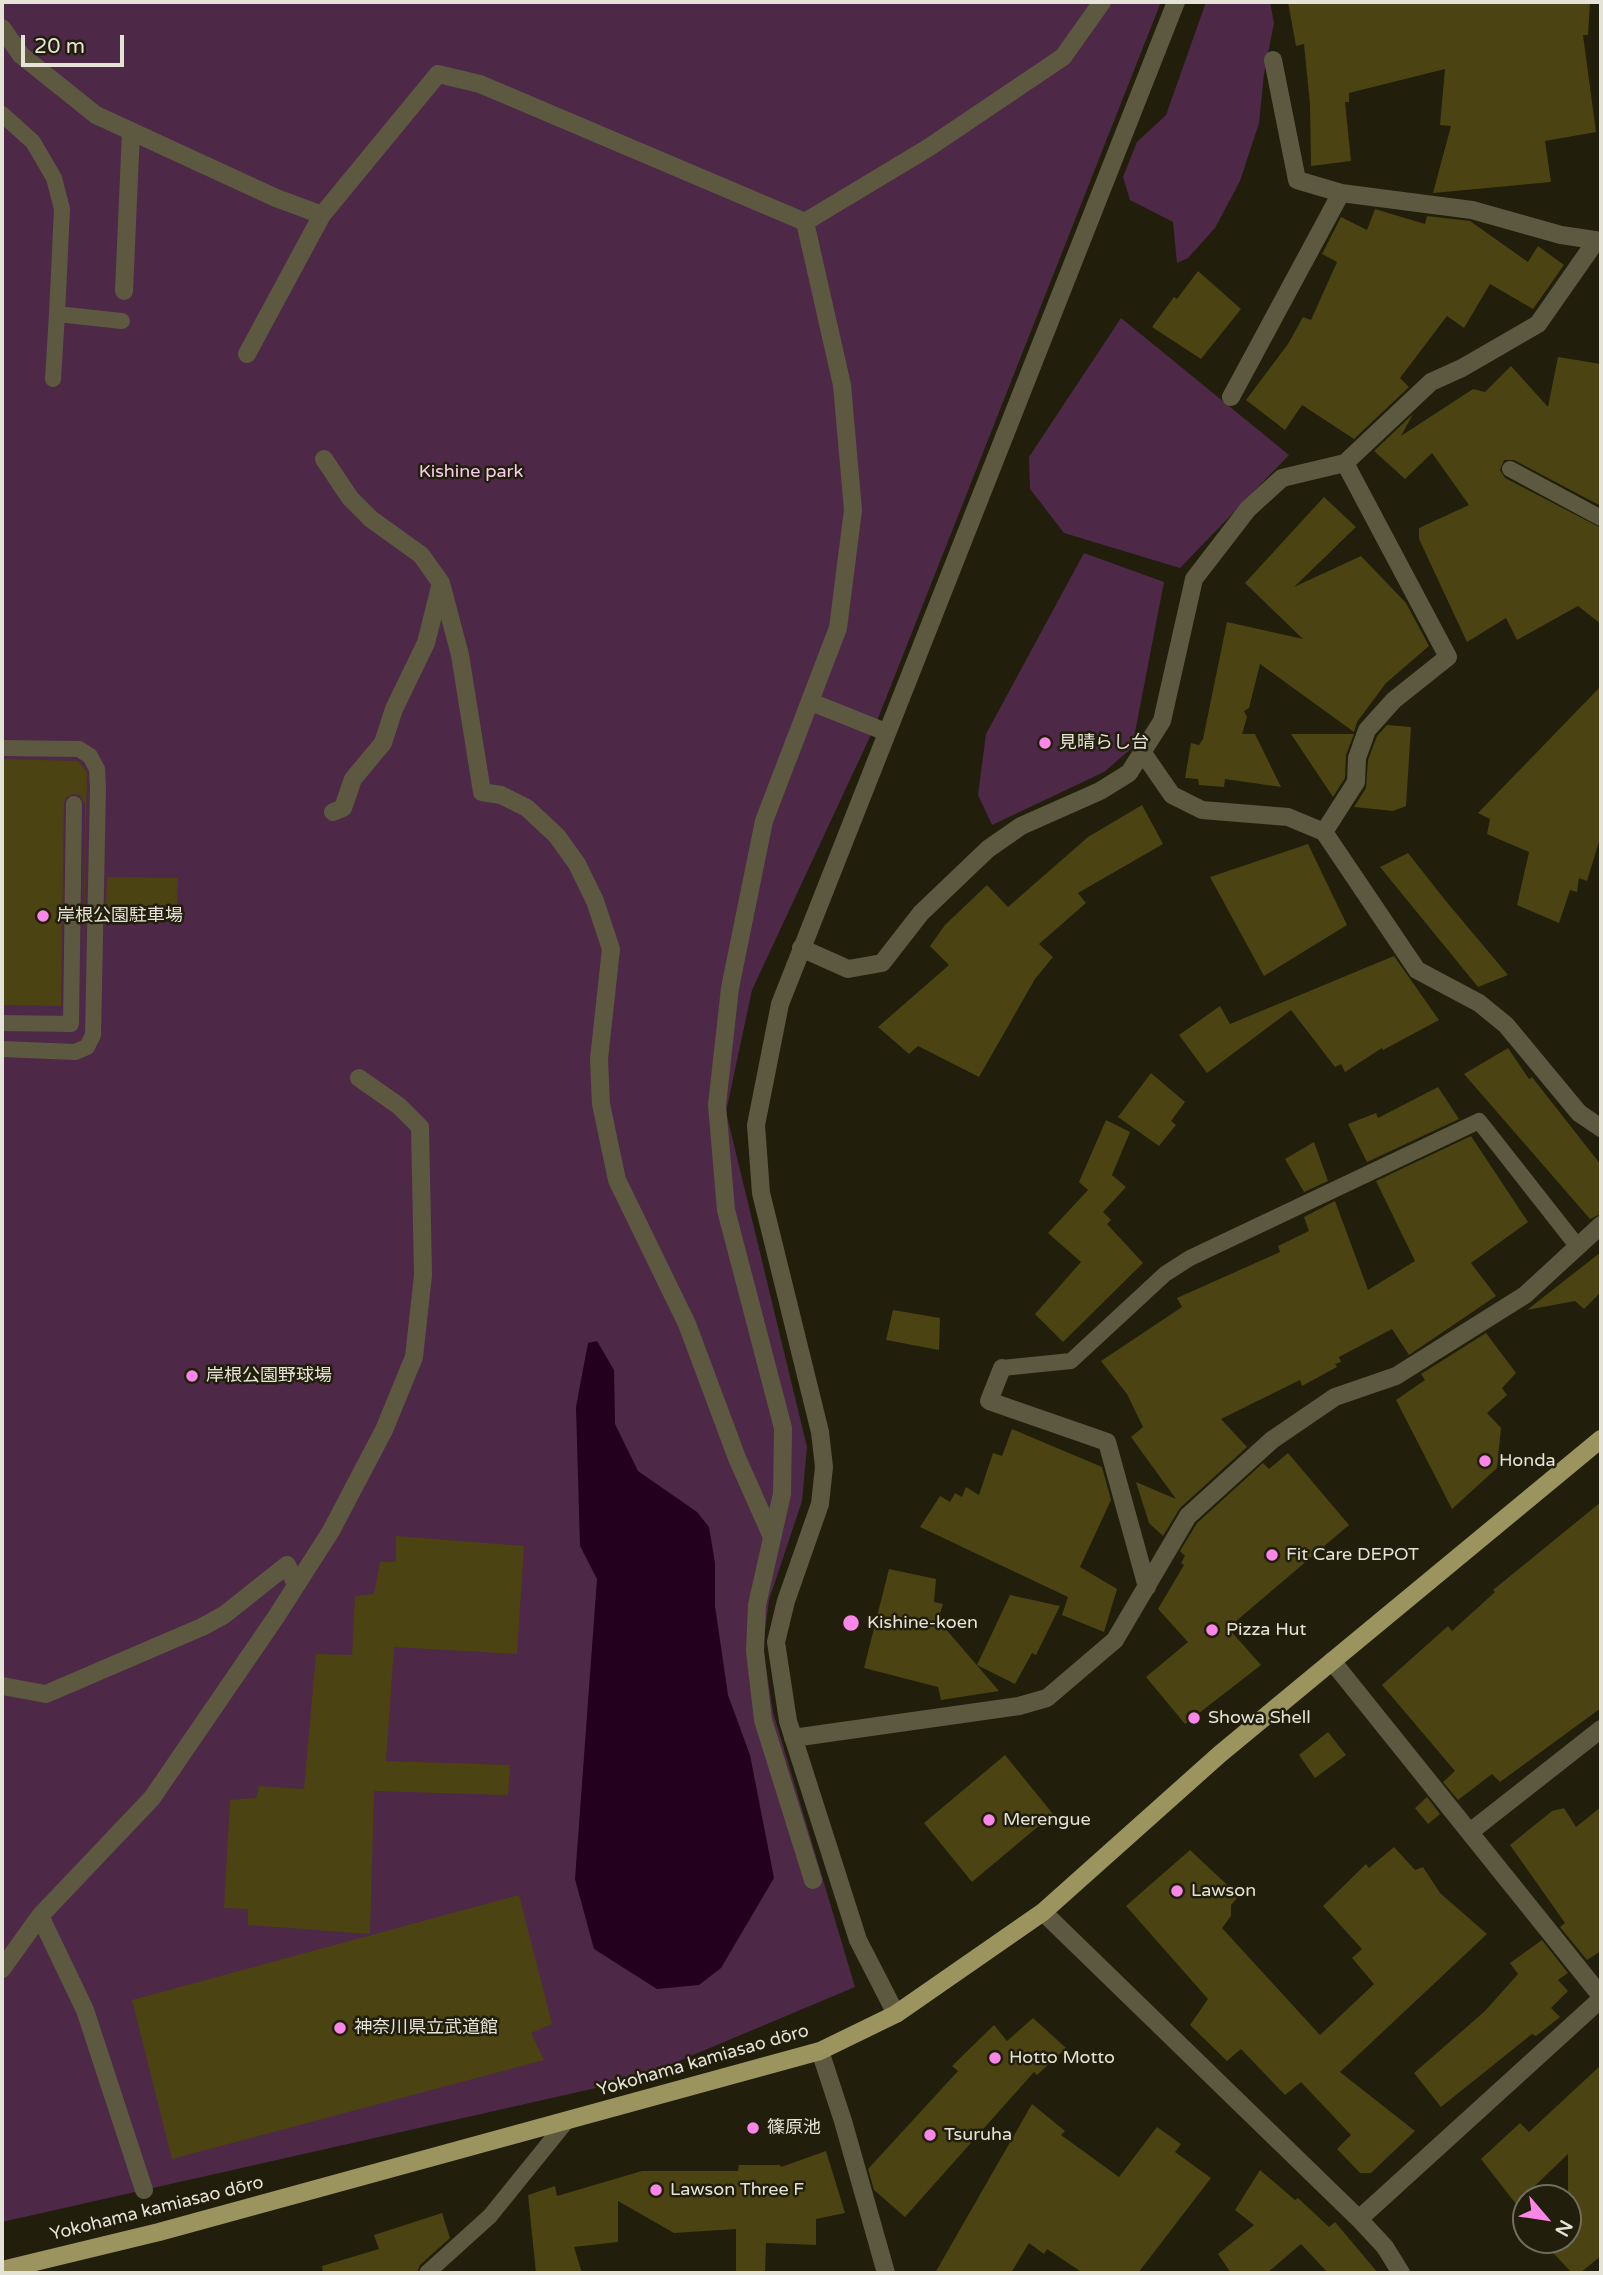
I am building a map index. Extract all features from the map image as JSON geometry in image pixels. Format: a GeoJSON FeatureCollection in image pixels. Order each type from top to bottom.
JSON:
{"type":"FeatureCollection","features":[{"type":"Feature","properties":{"kind":"main road","name":"Yokohama kamiasao dōro"},"geometry":{"type":"LineString","coordinates":[[2,2270],[159,2232],[820,2051],[896,2014],[1043,1912],[1220,1754],[1601,1439]]}},
{"type":"Feature","properties":{"kind":"street"},"geometry":{"type":"LineString","coordinates":[[805,222],[928,148],[1063,57],[1102,2]]}},
{"type":"Feature","properties":{"kind":"street"},"geometry":{"type":"LineString","coordinates":[[896,2014],[858,1940],[788,1721],[776,1642],[786,1601],[815,1523],[824,1467],[820,1432],[761,1193],[756,1131],[780,1004],[1176,2]]}},
{"type":"Feature","properties":{"kind":"street"},"geometry":{"type":"LineString","coordinates":[[2,28],[21,55],[96,115],[276,198],[322,215]]}},
{"type":"Feature","properties":{"kind":"street"},"geometry":{"type":"LineString","coordinates":[[801,948],[848,969],[882,964],[921,913],[988,849],[1021,827],[1100,791],[1129,772],[1162,721],[1194,579],[1248,509],[1282,478],[1345,463],[1431,382],[1462,368],[1538,324],[1599,241],[1472,210],[1341,193],[1297,180],[1273,60]]}},
{"type":"Feature","properties":{"kind":"street"},"geometry":{"type":"LineString","coordinates":[[247,354],[322,215],[438,74],[480,84],[805,222]]}},
{"type":"Feature","properties":{"kind":"street"},"geometry":{"type":"LineString","coordinates":[[124,290],[131,131]]}},
{"type":"Feature","properties":{"kind":"street"},"geometry":{"type":"LineString","coordinates":[[1231,397],[1341,193]]}},
{"type":"Feature","properties":{"kind":"street"},"geometry":{"type":"LineString","coordinates":[[805,222],[842,385],[853,510],[838,628],[764,821],[730,988],[717,1105],[726,1210],[783,1428],[782,1494],[757,1605],[755,1651],[763,1720],[813,1880]]}},
{"type":"Feature","properties":{"kind":"street"},"geometry":{"type":"LineString","coordinates":[[324,458],[350,498],[371,519],[421,555],[441,583],[460,655],[482,792],[501,795],[527,808],[557,836],[577,864],[595,901],[611,949],[599,1059],[601,1104],[617,1180],[687,1324],[737,1458],[772,1537]]}},
{"type":"Feature","properties":{"kind":"street"},"geometry":{"type":"LineString","coordinates":[[1324,832],[1356,782],[1357,758],[1367,730],[1394,700],[1448,657],[1345,463]]}},
{"type":"Feature","properties":{"kind":"street"},"geometry":{"type":"LineString","coordinates":[[333,812],[343,808],[353,779],[383,743],[394,709],[426,643],[441,583]]}},
{"type":"Feature","properties":{"kind":"street"},"geometry":{"type":"LineString","coordinates":[[810,702],[886,733]]}},
{"type":"Feature","properties":{"kind":"street"},"geometry":{"type":"LineString","coordinates":[[1143,753],[1172,795],[1202,810],[1288,817],[1324,832],[1417,970],[1479,1003],[1506,1025],[1578,1113],[1601,1128]]}},
{"type":"Feature","properties":{"kind":"street"},"geometry":{"type":"LineString","coordinates":[[2,1969],[40,1916],[152,1798],[296,1586],[331,1531],[384,1430],[414,1357],[423,1275],[420,1127],[399,1106],[359,1078]]}},
{"type":"Feature","properties":{"kind":"street"},"geometry":{"type":"LineString","coordinates":[[793,1738],[1019,1706],[1047,1698],[1115,1640],[1188,1517],[1272,1440],[1335,1397],[1396,1376],[1525,1295],[1601,1225]]}},
{"type":"Feature","properties":{"kind":"street"},"geometry":{"type":"LineString","coordinates":[[1002,1367],[989,1401],[1107,1443],[1147,1587]]}},
{"type":"Feature","properties":{"kind":"street"},"geometry":{"type":"LineString","coordinates":[[2,1686],[46,1694],[224,1615],[287,1565],[296,1586]]}},
{"type":"Feature","properties":{"kind":"street"},"geometry":{"type":"LineString","coordinates":[[1332,1661],[1601,1997],[1359,2219]]}},
{"type":"Feature","properties":{"kind":"street"},"geometry":{"type":"LineString","coordinates":[[1471,1832],[1601,1729]]}},
{"type":"Feature","properties":{"kind":"street"},"geometry":{"type":"LineString","coordinates":[[1043,1912],[1359,2219],[1385,2247],[1401,2273]]}},
{"type":"Feature","properties":{"kind":"street"},"geometry":{"type":"LineString","coordinates":[[40,1916],[85,2010],[144,2190]]}},
{"type":"Feature","properties":{"kind":"street"},"geometry":{"type":"LineString","coordinates":[[820,2051],[886,2273]]}},
{"type":"Feature","properties":{"kind":"lane"},"geometry":{"type":"LineString","coordinates":[[2,114],[33,142],[54,178],[62,209],[54,379]]}},
{"type":"Feature","properties":{"kind":"lane"},"geometry":{"type":"LineString","coordinates":[[57,314],[122,321]]}},
{"type":"Feature","properties":{"kind":"lane"},"geometry":{"type":"LineString","coordinates":[[1510,469],[1601,517]]}},
{"type":"Feature","properties":{"kind":"lane"},"geometry":{"type":"LineString","coordinates":[[2,748],[79,749],[90,756],[97,769],[98,788],[93,1035],[87,1047],[75,1052],[2,1049]]}},
{"type":"Feature","properties":{"kind":"lane"},"geometry":{"type":"LineString","coordinates":[[2,1023],[71,1024],[74,804]]}},
{"type":"Feature","properties":{"kind":"lane"},"geometry":{"type":"LineString","coordinates":[[1002,1367],[1070,1361],[1165,1274],[1190,1258],[1479,1121],[1578,1247]]}},
{"type":"Feature","properties":{"kind":"lane"},"geometry":{"type":"LineString","coordinates":[[427,2273],[490,2216],[566,2122]]}},
{"type":"Feature","properties":{"kind":"green space","name":"Kishine park"},"geometry":{"type":"Polygon","coordinates":[[[2,2],[1161,2],[875,726],[752,990],[726,1112],[807,1447],[802,1501],[769,1600],[763,1648],[773,1712],[855,1987],[636,2079],[2,2222],[2,2]]]}},
{"type":"Feature","properties":{"kind":"green space"},"geometry":{"type":"Polygon","coordinates":[[[1206,2],[1270,2],[1274,23],[1264,74],[1259,123],[1240,181],[1215,228],[1188,258],[1177,263],[1173,222],[1130,200],[1123,177],[1137,142],[1166,115],[1206,2]]]}},
{"type":"Feature","properties":{"kind":"green space"},"geometry":{"type":"Polygon","coordinates":[[[1121,318],[1289,455],[1180,568],[1064,533],[1030,489],[1029,457],[1121,318]]]}},
{"type":"Feature","properties":{"kind":"green space"},"geometry":{"type":"Polygon","coordinates":[[[1084,553],[1164,582],[1132,748],[1104,772],[992,825],[978,795],[986,734],[1084,553]]]}},
{"type":"Feature","properties":{"kind":"shaded area"},"geometry":{"type":"Polygon","coordinates":[[[597,1341],[614,1370],[615,1424],[638,1471],[697,1512],[709,1527],[715,1563],[715,1606],[728,1695],[750,1755],[774,1878],[721,1968],[699,1985],[657,1989],[594,1949],[575,1879],[597,1579],[580,1546],[576,1407],[588,1343],[597,1341]]]}},
{"type":"Feature","properties":{"kind":"building"},"geometry":{"type":"Polygon","coordinates":[[[1288,2],[1590,2],[1588,35],[1583,35],[1596,132],[1545,141],[1551,182],[1433,193],[1451,126],[1440,125],[1445,69],[1349,93],[1349,102],[1345,102],[1351,161],[1311,166],[1310,104],[1304,44],[1296,46],[1288,2]]]}},
{"type":"Feature","properties":{"kind":"building"},"geometry":{"type":"Polygon","coordinates":[[[1375,209],[1425,224],[1427,216],[1470,221],[1528,262],[1538,246],[1564,265],[1533,309],[1490,284],[1464,328],[1447,316],[1400,378],[1409,387],[1354,439],[1302,405],[1285,430],[1246,400],[1288,344],[1303,317],[1311,320],[1337,262],[1322,254],[1341,217],[1367,230],[1375,209]]]}},
{"type":"Feature","properties":{"kind":"building"},"geometry":{"type":"Polygon","coordinates":[[[1198,271],[1241,309],[1201,359],[1152,327],[1198,271]]]}},
{"type":"Feature","properties":{"kind":"building"},"geometry":{"type":"Polygon","coordinates":[[[1558,357],[1601,364],[1601,506],[1514,460],[1504,460],[1500,470],[1505,478],[1601,528],[1601,624],[1578,606],[1517,640],[1506,618],[1467,642],[1419,539],[1419,528],[1469,505],[1432,453],[1405,479],[1374,451],[1413,414],[1401,436],[1473,389],[1485,392],[1511,366],[1548,407],[1558,357]]]}},
{"type":"Feature","properties":{"kind":"building"},"geometry":{"type":"Polygon","coordinates":[[[1324,497],[1356,527],[1294,587],[1361,556],[1406,603],[1429,646],[1386,683],[1357,722],[1354,732],[1260,664],[1249,708],[1244,711],[1247,717],[1242,734],[1255,734],[1281,787],[1225,779],[1224,787],[1199,785],[1198,779],[1185,778],[1191,743],[1199,745],[1203,739],[1227,622],[1303,639],[1245,583],[1324,497]]]}},
{"type":"Feature","properties":{"kind":"building"},"geometry":{"type":"Polygon","coordinates":[[[1601,686],[1601,835],[1587,881],[1579,878],[1577,892],[1570,890],[1559,923],[1517,905],[1529,852],[1487,834],[1490,819],[1478,813],[1601,686]]]}},
{"type":"Feature","properties":{"kind":"building"},"geometry":{"type":"Polygon","coordinates":[[[1387,725],[1411,727],[1406,806],[1393,811],[1354,807],[1366,788],[1368,760],[1377,736],[1387,725]]]}},
{"type":"Feature","properties":{"kind":"building"},"geometry":{"type":"Polygon","coordinates":[[[1291,734],[1354,734],[1346,755],[1345,778],[1333,797],[1291,734]]]}},
{"type":"Feature","properties":{"kind":"building","name":"岸根公園駐車場"},"geometry":{"type":"Polygon","coordinates":[[[2,759],[78,761],[87,772],[83,1006],[85,804],[80,795],[73,794],[65,798],[64,804],[61,1006],[2,1005],[2,759]]]}},
{"type":"Feature","properties":{"kind":"building"},"geometry":{"type":"Polygon","coordinates":[[[1142,805],[1163,844],[1078,893],[1086,903],[1039,944],[1053,957],[1035,979],[979,1077],[918,1046],[909,1054],[878,1027],[949,965],[930,946],[945,925],[987,885],[1008,907],[1088,837],[1142,805]]]}},
{"type":"Feature","properties":{"kind":"building"},"geometry":{"type":"Polygon","coordinates":[[[1308,844],[1347,925],[1264,976],[1210,877],[1308,844]]]}},
{"type":"Feature","properties":{"kind":"building"},"geometry":{"type":"Polygon","coordinates":[[[1408,853],[1508,975],[1478,987],[1380,867],[1408,853]]]}},
{"type":"Feature","properties":{"kind":"building"},"geometry":{"type":"Polygon","coordinates":[[[107,877],[178,878],[177,909],[106,907],[107,877]]]}},
{"type":"Feature","properties":{"kind":"building"},"geometry":{"type":"Polygon","coordinates":[[[1394,956],[1439,1020],[1383,1050],[1382,1048],[1345,1072],[1341,1064],[1335,1067],[1291,1010],[1207,1073],[1179,1035],[1220,1006],[1230,1024],[1394,956]]]}},
{"type":"Feature","properties":{"kind":"building"},"geometry":{"type":"Polygon","coordinates":[[[1508,1048],[1529,1079],[1532,1077],[1601,1165],[1601,1214],[1590,1219],[1464,1074],[1508,1048]]]}},
{"type":"Feature","properties":{"kind":"building"},"geometry":{"type":"Polygon","coordinates":[[[1151,1073],[1185,1102],[1171,1121],[1176,1125],[1159,1146],[1118,1117],[1151,1073]]]}},
{"type":"Feature","properties":{"kind":"building"},"geometry":{"type":"Polygon","coordinates":[[[1438,1087],[1459,1119],[1367,1162],[1348,1124],[1376,1113],[1378,1118],[1438,1087]]]}},
{"type":"Feature","properties":{"kind":"building"},"geometry":{"type":"Polygon","coordinates":[[[1106,1120],[1130,1132],[1112,1175],[1126,1187],[1103,1212],[1111,1220],[1107,1224],[1143,1263],[1063,1342],[1035,1314],[1081,1262],[1048,1233],[1088,1190],[1079,1182],[1106,1120]]]}},
{"type":"Feature","properties":{"kind":"building"},"geometry":{"type":"Polygon","coordinates":[[[1471,1136],[1528,1222],[1471,1263],[1496,1296],[1409,1355],[1392,1329],[1339,1357],[1341,1362],[1335,1364],[1337,1367],[1302,1386],[1300,1380],[1221,1419],[1247,1447],[1180,1508],[1163,1536],[1149,1523],[1136,1482],[1176,1499],[1131,1437],[1143,1427],[1127,1394],[1101,1361],[1182,1307],[1177,1298],[1280,1252],[1278,1246],[1309,1231],[1304,1217],[1335,1201],[1368,1290],[1415,1261],[1376,1181],[1471,1136]]]}},
{"type":"Feature","properties":{"kind":"building"},"geometry":{"type":"Polygon","coordinates":[[[1314,1142],[1328,1181],[1304,1192],[1285,1159],[1314,1142]]]}},
{"type":"Feature","properties":{"kind":"building"},"geometry":{"type":"Polygon","coordinates":[[[1601,1252],[1601,1292],[1584,1309],[1575,1301],[1527,1310],[1601,1252]]]}},
{"type":"Feature","properties":{"kind":"building"},"geometry":{"type":"Polygon","coordinates":[[[893,1310],[940,1318],[939,1350],[886,1340],[893,1310]]]}},
{"type":"Feature","properties":{"kind":"building"},"geometry":{"type":"Polygon","coordinates":[[[1486,1333],[1516,1373],[1502,1388],[1507,1395],[1487,1413],[1501,1428],[1497,1468],[1452,1509],[1396,1400],[1425,1380],[1421,1374],[1486,1333]]]}},
{"type":"Feature","properties":{"kind":"building"},"geometry":{"type":"Polygon","coordinates":[[[1012,1429],[1102,1467],[1111,1500],[1080,1567],[1117,1589],[1104,1632],[1062,1615],[1068,1597],[920,1527],[940,1496],[950,1502],[955,1493],[962,1497],[966,1487],[979,1495],[993,1453],[1002,1456],[1012,1429]]]}},
{"type":"Feature","properties":{"kind":"building"},"geometry":{"type":"Polygon","coordinates":[[[1288,1453],[1349,1525],[1228,1628],[1261,1665],[1185,1724],[1146,1677],[1188,1642],[1158,1609],[1184,1565],[1181,1563],[1185,1556],[1180,1551],[1197,1523],[1263,1463],[1269,1469],[1288,1453]]]}},
{"type":"Feature","properties":{"kind":"building"},"geometry":{"type":"Polygon","coordinates":[[[1601,1502],[1601,1708],[1500,1782],[1492,1774],[1458,1800],[1443,1782],[1455,1771],[1382,1685],[1448,1626],[1452,1631],[1495,1592],[1493,1590],[1601,1502]]]}},
{"type":"Feature","properties":{"kind":"building"},"geometry":{"type":"Polygon","coordinates":[[[396,1536],[524,1546],[517,1654],[394,1647],[386,1761],[510,1765],[508,1795],[374,1791],[370,1934],[248,1925],[248,1909],[224,1908],[230,1800],[256,1798],[259,1786],[304,1789],[316,1654],[352,1655],[355,1596],[374,1594],[380,1562],[396,1562],[396,1536]]]}},
{"type":"Feature","properties":{"kind":"building"},"geometry":{"type":"Polygon","coordinates":[[[889,1569],[936,1579],[934,1602],[943,1604],[938,1620],[999,1691],[941,1700],[938,1687],[864,1668],[889,1569]]]}},
{"type":"Feature","properties":{"kind":"building"},"geometry":{"type":"Polygon","coordinates":[[[1010,1595],[1060,1606],[1036,1655],[1032,1653],[1015,1684],[977,1665],[1010,1595]]]}},
{"type":"Feature","properties":{"kind":"building"},"geometry":{"type":"Polygon","coordinates":[[[1328,1732],[1346,1755],[1315,1778],[1299,1755],[1328,1732]]]}},
{"type":"Feature","properties":{"kind":"building"},"geometry":{"type":"Polygon","coordinates":[[[1005,1755],[1053,1814],[972,1882],[924,1823],[1005,1755]]]}},
{"type":"Feature","properties":{"kind":"building"},"geometry":{"type":"Polygon","coordinates":[[[1427,1797],[1440,1814],[1428,1824],[1415,1808],[1427,1797]]]}},
{"type":"Feature","properties":{"kind":"building"},"geometry":{"type":"Polygon","coordinates":[[[1601,1807],[1601,1951],[1587,1960],[1560,1927],[1565,1923],[1510,1845],[1552,1811],[1564,1808],[1576,1827],[1601,1807]]]}},
{"type":"Feature","properties":{"kind":"building"},"geometry":{"type":"Polygon","coordinates":[[[1394,1847],[1415,1870],[1423,1867],[1440,1893],[1487,1934],[1340,2072],[1415,2131],[1371,2173],[1360,2173],[1337,2149],[1351,2135],[1301,2082],[1285,2095],[1241,2049],[1227,2061],[1190,2025],[1208,1999],[1126,1906],[1190,1850],[1239,1896],[1231,1905],[1231,1916],[1222,1928],[1320,2035],[1374,1984],[1352,1958],[1362,1949],[1323,1906],[1366,1864],[1369,1868],[1394,1847]]]}},
{"type":"Feature","properties":{"kind":"building","name":"神奈川県立武道館"},"geometry":{"type":"Polygon","coordinates":[[[519,1895],[552,2024],[531,2033],[544,2060],[172,2159],[132,2000],[519,1895]]]}},
{"type":"Feature","properties":{"kind":"building"},"geometry":{"type":"Polygon","coordinates":[[[1542,1940],[1568,1973],[1558,1980],[1568,1991],[1551,2008],[1560,2017],[1536,2036],[1532,2034],[1441,2107],[1414,2073],[1485,2011],[1518,1974],[1510,1963],[1542,1940]]]}},
{"type":"Feature","properties":{"kind":"building"},"geometry":{"type":"Polygon","coordinates":[[[1033,2018],[1066,2048],[1037,2075],[1034,2072],[905,2217],[874,2190],[868,2169],[958,2071],[952,2066],[994,2025],[1007,2041],[1033,2018]]]}},
{"type":"Feature","properties":{"kind":"building"},"geometry":{"type":"Polygon","coordinates":[[[1601,2065],[1601,2256],[1580,2273],[1572,2273],[1554,2254],[1582,2254],[1582,2184],[1568,2184],[1568,2154],[1537,2184],[1512,2184],[1512,2199],[1481,2159],[1520,2123],[1529,2132],[1601,2065]]]}},
{"type":"Feature","properties":{"kind":"building"},"geometry":{"type":"Polygon","coordinates":[[[1032,2104],[1065,2131],[1061,2135],[1119,2177],[1157,2127],[1181,2144],[1175,2152],[1211,2178],[1138,2273],[1083,2273],[1047,2249],[1044,2254],[1029,2243],[1011,2273],[935,2273],[1032,2104]]]}},
{"type":"Feature","properties":{"kind":"building"},"geometry":{"type":"Polygon","coordinates":[[[826,2151],[845,2213],[816,2219],[816,2245],[766,2243],[765,2273],[736,2273],[736,2229],[674,2233],[618,2201],[618,2242],[574,2247],[582,2273],[536,2273],[528,2195],[555,2186],[557,2196],[642,2171],[738,2171],[739,2165],[781,2167],[826,2151]]]}},
{"type":"Feature","properties":{"kind":"building"},"geometry":{"type":"Polygon","coordinates":[[[1260,2170],[1295,2200],[1298,2198],[1329,2227],[1335,2222],[1378,2273],[1328,2273],[1301,2244],[1267,2273],[1231,2273],[1218,2254],[1254,2225],[1235,2210],[1260,2170]]]}},
{"type":"Feature","properties":{"kind":"building"},"geometry":{"type":"Polygon","coordinates":[[[442,2213],[450,2238],[420,2265],[417,2273],[323,2273],[322,2266],[379,2249],[374,2235],[442,2213]]]}},
{"type":"Feature","properties":{"kind":"place","name":"見晴らし台"},"geometry":{"type":"Point","coordinates":[1045,743]}},
{"type":"Feature","properties":{"kind":"place","name":"岸根公園駐車場"},"geometry":{"type":"Point","coordinates":[43,916]}},
{"type":"Feature","properties":{"kind":"place","name":"岸根公園野球場"},"geometry":{"type":"Point","coordinates":[192,1376]}},
{"type":"Feature","properties":{"kind":"place","name":"Honda"},"geometry":{"type":"Point","coordinates":[1485,1461]}},
{"type":"Feature","properties":{"kind":"place","name":"Fit Care DEPOT"},"geometry":{"type":"Point","coordinates":[1272,1555]}},
{"type":"Feature","properties":{"kind":"place","name":"Kishine-koen"},"geometry":{"type":"Point","coordinates":[851,1623]}},
{"type":"Feature","properties":{"kind":"place","name":"Pizza Hut"},"geometry":{"type":"Point","coordinates":[1212,1630]}},
{"type":"Feature","properties":{"kind":"place","name":"Showa Shell"},"geometry":{"type":"Point","coordinates":[1194,1718]}},
{"type":"Feature","properties":{"kind":"place","name":"Merengue"},"geometry":{"type":"Point","coordinates":[989,1820]}},
{"type":"Feature","properties":{"kind":"place","name":"Lawson"},"geometry":{"type":"Point","coordinates":[1177,1891]}},
{"type":"Feature","properties":{"kind":"place","name":"神奈川県立武道館"},"geometry":{"type":"Point","coordinates":[340,2028]}},
{"type":"Feature","properties":{"kind":"place","name":"Hotto Motto"},"geometry":{"type":"Point","coordinates":[995,2058]}},
{"type":"Feature","properties":{"kind":"place","name":"篠原池"},"geometry":{"type":"Point","coordinates":[753,2128]}},
{"type":"Feature","properties":{"kind":"place","name":"Tsuruha"},"geometry":{"type":"Point","coordinates":[930,2135]}},
{"type":"Feature","properties":{"kind":"place","name":"Lawson Three F"},"geometry":{"type":"Point","coordinates":[656,2190]}}]}
